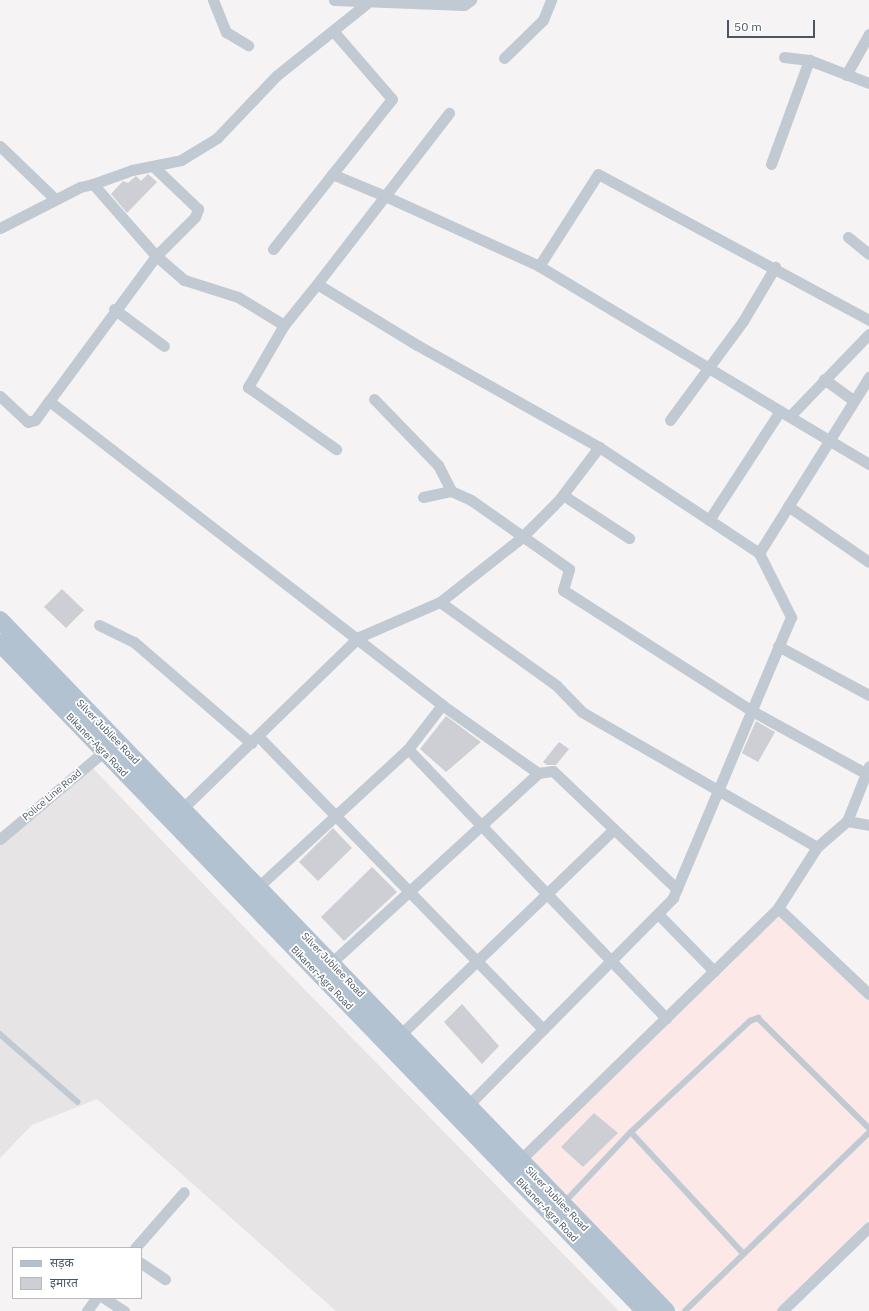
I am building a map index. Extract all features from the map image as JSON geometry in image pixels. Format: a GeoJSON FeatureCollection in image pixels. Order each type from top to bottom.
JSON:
{"type":"FeatureCollection","features":[{"type":"Feature","properties":{"kind":"main road","name":"Silver Jubliee Road"},"geometry":{"type":"LineString","coordinates":[[0,620],[110,746],[182,809],[467,1106],[515,1166],[563,1204],[666,1311]]}},
{"type":"Feature","properties":{"kind":"main road","name":"Bikaner-Agra Road"},"geometry":{"type":"LineString","coordinates":[[0,643],[110,746],[515,1166],[645,1311]]}},
{"type":"Feature","properties":{"kind":"street"},"geometry":{"type":"LineString","coordinates":[[213,0],[226,32],[248,45]]}},
{"type":"Feature","properties":{"kind":"street"},"geometry":{"type":"LineString","coordinates":[[334,0],[366,4],[400,2],[464,5],[471,0]]}},
{"type":"Feature","properties":{"kind":"street"},"geometry":{"type":"LineString","coordinates":[[504,58],[543,20],[551,0]]}},
{"type":"Feature","properties":{"kind":"street"},"geometry":{"type":"LineString","coordinates":[[0,228],[55,200],[93,184],[153,166],[181,160],[217,138],[276,76],[366,4]]}},
{"type":"Feature","properties":{"kind":"street"},"geometry":{"type":"LineString","coordinates":[[273,249],[392,99],[333,31]]}},
{"type":"Feature","properties":{"kind":"street"},"geometry":{"type":"LineString","coordinates":[[846,75],[869,34]]}},
{"type":"Feature","properties":{"kind":"street"},"geometry":{"type":"LineString","coordinates":[[784,57],[809,60],[869,83]]}},
{"type":"Feature","properties":{"kind":"street"},"geometry":{"type":"LineString","coordinates":[[771,164],[809,60]]}},
{"type":"Feature","properties":{"kind":"street"},"geometry":{"type":"LineString","coordinates":[[336,449],[248,387],[284,326],[449,113]]}},
{"type":"Feature","properties":{"kind":"street"},"geometry":{"type":"LineString","coordinates":[[0,146],[55,200]]}},
{"type":"Feature","properties":{"kind":"street"},"geometry":{"type":"LineString","coordinates":[[0,396],[28,422],[35,420],[114,308],[156,256],[195,217],[198,209],[153,166]]}},
{"type":"Feature","properties":{"kind":"street"},"geometry":{"type":"LineString","coordinates":[[332,174],[539,266],[710,367],[780,411],[831,438],[869,464]]}},
{"type":"Feature","properties":{"kind":"street"},"geometry":{"type":"LineString","coordinates":[[539,266],[598,174],[775,267],[869,320]]}},
{"type":"Feature","properties":{"kind":"street"},"geometry":{"type":"LineString","coordinates":[[93,184],[156,256],[184,280],[238,297],[284,326]]}},
{"type":"Feature","properties":{"kind":"street"},"geometry":{"type":"LineString","coordinates":[[848,237],[869,254]]}},
{"type":"Feature","properties":{"kind":"street"},"geometry":{"type":"LineString","coordinates":[[670,420],[710,367],[775,267]]}},
{"type":"Feature","properties":{"kind":"street"},"geometry":{"type":"LineString","coordinates":[[317,284],[599,447],[759,553],[791,617],[778,646],[754,712],[718,790],[677,889],[658,914],[467,1106]]}},
{"type":"Feature","properties":{"kind":"street"},"geometry":{"type":"LineString","coordinates":[[114,308],[164,346]]}},
{"type":"Feature","properties":{"kind":"street"},"geometry":{"type":"LineString","coordinates":[[790,416],[824,378],[869,334]]}},
{"type":"Feature","properties":{"kind":"street"},"geometry":{"type":"LineString","coordinates":[[759,553],[869,377]]}},
{"type":"Feature","properties":{"kind":"street"},"geometry":{"type":"LineString","coordinates":[[824,378],[854,401]]}},
{"type":"Feature","properties":{"kind":"street"},"geometry":{"type":"LineString","coordinates":[[374,399],[438,465],[451,491]]}},
{"type":"Feature","properties":{"kind":"street"},"geometry":{"type":"LineString","coordinates":[[49,401],[359,637],[442,705],[538,773]]}},
{"type":"Feature","properties":{"kind":"street"},"geometry":{"type":"LineString","coordinates":[[709,520],[780,411]]}},
{"type":"Feature","properties":{"kind":"street"},"geometry":{"type":"LineString","coordinates":[[182,809],[359,637],[440,602],[521,538],[563,494],[599,447]]}},
{"type":"Feature","properties":{"kind":"street"},"geometry":{"type":"LineString","coordinates":[[423,497],[451,491],[471,500],[521,538],[569,569],[563,590],[754,712],[867,770],[848,821],[818,847],[778,908],[515,1166]]}},
{"type":"Feature","properties":{"kind":"street"},"geometry":{"type":"LineString","coordinates":[[563,494],[629,538]]}},
{"type":"Feature","properties":{"kind":"street"},"geometry":{"type":"LineString","coordinates":[[788,506],[869,562]]}},
{"type":"Feature","properties":{"kind":"street"},"geometry":{"type":"LineString","coordinates":[[440,602],[556,685],[582,712],[818,847]]}},
{"type":"Feature","properties":{"kind":"street"},"geometry":{"type":"LineString","coordinates":[[99,625],[134,642],[254,739],[335,816],[543,1029]]}},
{"type":"Feature","properties":{"kind":"street"},"geometry":{"type":"LineString","coordinates":[[778,646],[869,695]]}},
{"type":"Feature","properties":{"kind":"street"},"geometry":{"type":"LineString","coordinates":[[258,887],[408,749],[442,705]]}},
{"type":"Feature","properties":{"kind":"street","name":"Police Line Road"},"geometry":{"type":"LineString","coordinates":[[0,839],[110,746]]}},
{"type":"Feature","properties":{"kind":"street"},"geometry":{"type":"LineString","coordinates":[[408,749],[666,1018]]}},
{"type":"Feature","properties":{"kind":"street"},"geometry":{"type":"LineString","coordinates":[[331,963],[538,773],[552,771],[677,889]]}},
{"type":"Feature","properties":{"kind":"street"},"geometry":{"type":"LineString","coordinates":[[848,821],[869,825]]}},
{"type":"Feature","properties":{"kind":"street"},"geometry":{"type":"LineString","coordinates":[[400,1035],[476,960],[614,829]]}},
{"type":"Feature","properties":{"kind":"street"},"geometry":{"type":"LineString","coordinates":[[778,908],[869,994]]}},
{"type":"Feature","properties":{"kind":"street"},"geometry":{"type":"LineString","coordinates":[[658,914],[714,971]]}},
{"type":"Feature","properties":{"kind":"street"},"geometry":{"type":"LineString","coordinates":[[136,1247],[184,1192]]}},
{"type":"Feature","properties":{"kind":"street"},"geometry":{"type":"LineString","coordinates":[[782,1311],[869,1227]]}},
{"type":"Feature","properties":{"kind":"street"},"geometry":{"type":"LineString","coordinates":[[142,1264],[165,1279]]}},
{"type":"Feature","properties":{"kind":"street"},"geometry":{"type":"LineString","coordinates":[[87,1311],[95,1299]]}},
{"type":"Feature","properties":{"kind":"street"},"geometry":{"type":"LineString","coordinates":[[106,1299],[124,1311]]}},
{"type":"Feature","properties":{"kind":"lane"},"geometry":{"type":"LineString","coordinates":[[563,1204],[631,1132],[750,1021],[758,1018],[869,1128]]}},
{"type":"Feature","properties":{"kind":"lane"},"geometry":{"type":"LineString","coordinates":[[0,1034],[78,1102]]}},
{"type":"Feature","properties":{"kind":"lane"},"geometry":{"type":"LineString","coordinates":[[631,1132],[744,1254]]}},
{"type":"Feature","properties":{"kind":"lane"},"geometry":{"type":"LineString","coordinates":[[685,1311],[869,1133]]}},
{"type":"Feature","properties":{"kind":"shaded area"},"geometry":{"type":"Polygon","coordinates":[[[89,764],[268,952],[619,1311],[336,1311],[97,1099],[32,1125],[0,1158],[0,839],[89,764]]]}},
{"type":"Feature","properties":{"kind":"shaded area"},"geometry":{"type":"Polygon","coordinates":[[[778,908],[869,988],[869,1219],[779,1311],[679,1311],[520,1160],[778,908]]]}},
{"type":"Feature","properties":{"kind":"building"},"geometry":{"type":"Polygon","coordinates":[[[148,174],[157,182],[127,213],[111,194],[123,181],[128,183],[136,176],[141,181],[148,174]]]}},
{"type":"Feature","properties":{"kind":"building"},"geometry":{"type":"Polygon","coordinates":[[[62,589],[84,610],[66,628],[44,607],[62,589]]]}},
{"type":"Feature","properties":{"kind":"building"},"geometry":{"type":"Polygon","coordinates":[[[446,716],[481,742],[446,772],[420,749],[446,716]]]}},
{"type":"Feature","properties":{"kind":"building"},"geometry":{"type":"Polygon","coordinates":[[[756,721],[775,732],[758,762],[742,753],[756,721]]]}},
{"type":"Feature","properties":{"kind":"building"},"geometry":{"type":"Polygon","coordinates":[[[559,742],[569,749],[556,765],[547,765],[543,762],[559,742]]]}},
{"type":"Feature","properties":{"kind":"building"},"geometry":{"type":"Polygon","coordinates":[[[333,828],[352,848],[318,881],[299,862],[333,828]]]}},
{"type":"Feature","properties":{"kind":"building"},"geometry":{"type":"Polygon","coordinates":[[[372,867],[397,892],[344,941],[321,917],[372,867]]]}},
{"type":"Feature","properties":{"kind":"building"},"geometry":{"type":"Polygon","coordinates":[[[462,1004],[499,1046],[482,1064],[444,1022],[462,1004]]]}},
{"type":"Feature","properties":{"kind":"building"},"geometry":{"type":"Polygon","coordinates":[[[594,1113],[618,1133],[583,1167],[561,1147],[594,1113]]]}}]}
